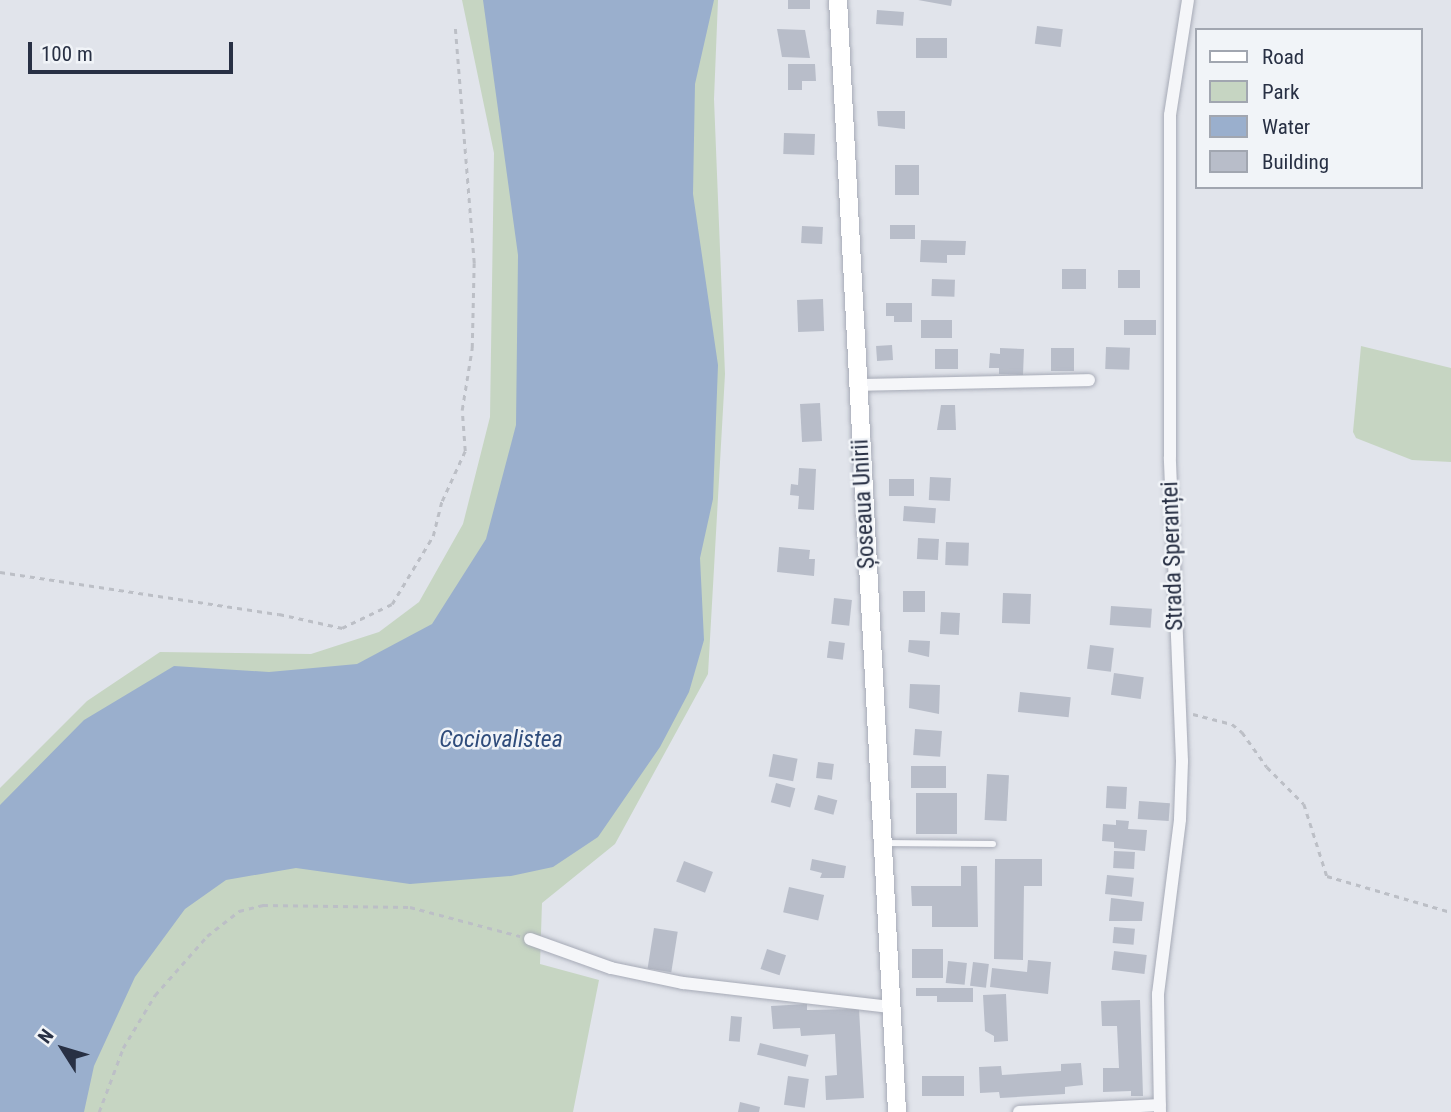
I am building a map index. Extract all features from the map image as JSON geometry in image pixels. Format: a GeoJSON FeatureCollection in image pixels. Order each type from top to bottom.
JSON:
{"type":"FeatureCollection","features":[{"type":"Feature","properties":{"kind":"main road","name":"Șoseaua Unirii"},"geometry":{"type":"LineString","coordinates":[[838,0],[897,1112]]}},
{"type":"Feature","properties":{"kind":"street","name":"Strada Speranței"},"geometry":{"type":"LineString","coordinates":[[1160,1108],[1158,994],[1180,819],[1179,710],[1170,470],[1170,116],[1188,0]]}},
{"type":"Feature","properties":{"kind":"street"},"geometry":{"type":"LineString","coordinates":[[857,386],[1089,380]]}},
{"type":"Feature","properties":{"kind":"street"},"geometry":{"type":"LineString","coordinates":[[530,939],[611,968],[683,984],[891,1007]]}},
{"type":"Feature","properties":{"kind":"street"},"geometry":{"type":"LineString","coordinates":[[1019,1112],[1160,1108]]}},
{"type":"Feature","properties":{"kind":"lane"},"geometry":{"type":"LineString","coordinates":[[883,844],[993,844]]}},
{"type":"Feature","properties":{"kind":"path"},"geometry":{"type":"LineString","coordinates":[[0,572],[253,610],[342,628],[392,604],[433,536],[442,501],[465,451],[462,410],[472,348],[474,263],[455,25]]}},
{"type":"Feature","properties":{"kind":"path"},"geometry":{"type":"LineString","coordinates":[[1179,710],[1232,724],[1242,732],[1267,767],[1304,804],[1327,876],[1451,912]]}},
{"type":"Feature","properties":{"kind":"path"},"geometry":{"type":"LineString","coordinates":[[99,1112],[123,1048],[155,995],[207,936],[239,911],[263,905],[410,907],[530,939]]}},
{"type":"Feature","properties":{"kind":"green space","name":"Cociovalistea"},"geometry":{"type":"Polygon","coordinates":[[[462,0],[718,0],[714,99],[725,374],[708,674],[615,844],[542,903],[540,964],[599,980],[573,1112],[0,1112],[0,788],[87,701],[160,652],[311,654],[379,632],[419,602],[463,524],[490,417],[494,153],[462,0]]]}},
{"type":"Feature","properties":{"kind":"green space"},"geometry":{"type":"Polygon","coordinates":[[[1361,346],[1451,368],[1451,462],[1412,460],[1356,438],[1353,432],[1361,346]]]}},
{"type":"Feature","properties":{"kind":"water","name":"Cociovalistea"},"geometry":{"type":"Polygon","coordinates":[[[483,0],[714,0],[695,84],[693,194],[718,365],[713,499],[700,558],[704,640],[689,692],[660,747],[598,837],[553,867],[511,876],[410,884],[296,868],[226,880],[185,909],[135,977],[94,1066],[84,1112],[0,1112],[0,805],[84,720],[174,666],[269,672],[357,664],[432,624],[486,539],[516,425],[518,255],[483,0]]]}},
{"type":"Feature","properties":{"kind":"building"},"geometry":{"type":"Polygon","coordinates":[[[788,0],[810,0],[810,9],[788,9],[788,0]]]}},
{"type":"Feature","properties":{"kind":"building"},"geometry":{"type":"Polygon","coordinates":[[[918,0],[952,0],[951,6],[918,0]]]}},
{"type":"Feature","properties":{"kind":"building"},"geometry":{"type":"Polygon","coordinates":[[[877,10],[904,12],[903,26],[876,24],[877,10]]]}},
{"type":"Feature","properties":{"kind":"building"},"geometry":{"type":"Polygon","coordinates":[[[1037,26],[1063,29],[1061,47],[1035,44],[1037,26]]]}},
{"type":"Feature","properties":{"kind":"building"},"geometry":{"type":"Polygon","coordinates":[[[777,29],[805,30],[810,58],[782,57],[777,29]]]}},
{"type":"Feature","properties":{"kind":"building"},"geometry":{"type":"Polygon","coordinates":[[[916,38],[947,38],[947,58],[916,58],[916,38]]]}},
{"type":"Feature","properties":{"kind":"building"},"geometry":{"type":"Polygon","coordinates":[[[788,64],[815,64],[816,81],[802,81],[802,90],[788,90],[788,64]]]}},
{"type":"Feature","properties":{"kind":"building"},"geometry":{"type":"Polygon","coordinates":[[[877,111],[905,111],[905,129],[878,126],[877,111]]]}},
{"type":"Feature","properties":{"kind":"building"},"geometry":{"type":"Polygon","coordinates":[[[784,133],[815,134],[814,155],[783,154],[784,133]]]}},
{"type":"Feature","properties":{"kind":"building"},"geometry":{"type":"Polygon","coordinates":[[[895,165],[919,165],[919,195],[895,195],[895,165]]]}},
{"type":"Feature","properties":{"kind":"building"},"geometry":{"type":"Polygon","coordinates":[[[890,225],[915,225],[915,239],[890,239],[890,225]]]}},
{"type":"Feature","properties":{"kind":"building"},"geometry":{"type":"Polygon","coordinates":[[[802,226],[823,227],[822,244],[801,243],[802,226]]]}},
{"type":"Feature","properties":{"kind":"building"},"geometry":{"type":"Polygon","coordinates":[[[921,240],[966,241],[965,255],[947,255],[947,263],[920,262],[921,240]]]}},
{"type":"Feature","properties":{"kind":"building"},"geometry":{"type":"Polygon","coordinates":[[[1062,269],[1086,269],[1086,289],[1062,289],[1062,269]]]}},
{"type":"Feature","properties":{"kind":"building"},"geometry":{"type":"Polygon","coordinates":[[[1118,270],[1140,270],[1140,288],[1118,288],[1118,270]]]}},
{"type":"Feature","properties":{"kind":"building"},"geometry":{"type":"Polygon","coordinates":[[[932,279],[955,280],[954,297],[931,296],[932,279]]]}},
{"type":"Feature","properties":{"kind":"building"},"geometry":{"type":"Polygon","coordinates":[[[823,299],[824,331],[798,332],[797,300],[823,299]]]}},
{"type":"Feature","properties":{"kind":"building"},"geometry":{"type":"Polygon","coordinates":[[[886,303],[912,303],[912,322],[894,322],[894,316],[886,316],[886,303]]]}},
{"type":"Feature","properties":{"kind":"building"},"geometry":{"type":"Polygon","coordinates":[[[921,320],[952,320],[952,338],[921,338],[921,320]]]}},
{"type":"Feature","properties":{"kind":"building"},"geometry":{"type":"Polygon","coordinates":[[[1124,320],[1156,320],[1156,335],[1124,335],[1124,320]]]}},
{"type":"Feature","properties":{"kind":"building"},"geometry":{"type":"Polygon","coordinates":[[[892,345],[893,360],[877,361],[876,346],[892,345]]]}},
{"type":"Feature","properties":{"kind":"building"},"geometry":{"type":"Polygon","coordinates":[[[1106,347],[1130,348],[1129,370],[1105,369],[1106,347]]]}},
{"type":"Feature","properties":{"kind":"building"},"geometry":{"type":"Polygon","coordinates":[[[1000,348],[1024,349],[1023,375],[999,374],[999,368],[989,368],[990,353],[1000,354],[1000,348]]]}},
{"type":"Feature","properties":{"kind":"building"},"geometry":{"type":"Polygon","coordinates":[[[1051,348],[1074,348],[1074,371],[1051,371],[1051,348]]]}},
{"type":"Feature","properties":{"kind":"building"},"geometry":{"type":"Polygon","coordinates":[[[935,349],[958,349],[958,369],[935,369],[935,349]]]}},
{"type":"Feature","properties":{"kind":"building"},"geometry":{"type":"Polygon","coordinates":[[[820,403],[822,441],[802,442],[800,404],[820,403]]]}},
{"type":"Feature","properties":{"kind":"building"},"geometry":{"type":"Polygon","coordinates":[[[941,405],[955,405],[956,430],[937,430],[941,405]]]}},
{"type":"Feature","properties":{"kind":"building"},"geometry":{"type":"Polygon","coordinates":[[[799,468],[816,469],[814,510],[798,509],[799,496],[790,495],[791,484],[798,485],[799,468]]]}},
{"type":"Feature","properties":{"kind":"building"},"geometry":{"type":"Polygon","coordinates":[[[930,477],[951,478],[950,501],[929,500],[930,477]]]}},
{"type":"Feature","properties":{"kind":"building"},"geometry":{"type":"Polygon","coordinates":[[[889,479],[914,479],[914,496],[889,496],[889,479]]]}},
{"type":"Feature","properties":{"kind":"building"},"geometry":{"type":"Polygon","coordinates":[[[904,506],[936,508],[935,523],[903,521],[904,506]]]}},
{"type":"Feature","properties":{"kind":"building"},"geometry":{"type":"Polygon","coordinates":[[[918,538],[939,539],[938,560],[917,559],[918,538]]]}},
{"type":"Feature","properties":{"kind":"building"},"geometry":{"type":"Polygon","coordinates":[[[946,542],[969,543],[968,566],[945,565],[946,542]]]}},
{"type":"Feature","properties":{"kind":"building"},"geometry":{"type":"Polygon","coordinates":[[[779,547],[810,550],[809,559],[815,559],[814,576],[777,572],[779,547]]]}},
{"type":"Feature","properties":{"kind":"building"},"geometry":{"type":"Polygon","coordinates":[[[903,591],[925,591],[925,612],[903,612],[903,591]]]}},
{"type":"Feature","properties":{"kind":"building"},"geometry":{"type":"Polygon","coordinates":[[[1003,593],[1031,594],[1030,624],[1002,623],[1003,593]]]}},
{"type":"Feature","properties":{"kind":"building"},"geometry":{"type":"Polygon","coordinates":[[[834,598],[852,600],[849,626],[831,624],[834,598]]]}},
{"type":"Feature","properties":{"kind":"building"},"geometry":{"type":"Polygon","coordinates":[[[1111,606],[1152,609],[1151,628],[1110,625],[1111,606]]]}},
{"type":"Feature","properties":{"kind":"building"},"geometry":{"type":"Polygon","coordinates":[[[941,612],[960,613],[959,635],[940,634],[941,612]]]}},
{"type":"Feature","properties":{"kind":"building"},"geometry":{"type":"Polygon","coordinates":[[[909,640],[930,641],[929,657],[908,652],[909,640]]]}},
{"type":"Feature","properties":{"kind":"building"},"geometry":{"type":"Polygon","coordinates":[[[829,641],[845,643],[843,660],[827,658],[829,641]]]}},
{"type":"Feature","properties":{"kind":"building"},"geometry":{"type":"Polygon","coordinates":[[[1090,645],[1114,648],[1111,672],[1087,669],[1090,645]]]}},
{"type":"Feature","properties":{"kind":"building"},"geometry":{"type":"Polygon","coordinates":[[[1114,673],[1144,677],[1141,699],[1111,695],[1114,673]]]}},
{"type":"Feature","properties":{"kind":"building"},"geometry":{"type":"Polygon","coordinates":[[[910,684],[940,685],[939,714],[909,708],[910,684]]]}},
{"type":"Feature","properties":{"kind":"building"},"geometry":{"type":"Polygon","coordinates":[[[1020,692],[1071,697],[1069,717],[1018,712],[1020,692]]]}},
{"type":"Feature","properties":{"kind":"building"},"geometry":{"type":"Polygon","coordinates":[[[915,729],[942,731],[940,757],[913,755],[915,729]]]}},
{"type":"Feature","properties":{"kind":"building"},"geometry":{"type":"Polygon","coordinates":[[[773,754],[798,759],[793,781],[769,777],[773,754]]]}},
{"type":"Feature","properties":{"kind":"building"},"geometry":{"type":"Polygon","coordinates":[[[818,762],[834,764],[832,780],[816,778],[818,762]]]}},
{"type":"Feature","properties":{"kind":"building"},"geometry":{"type":"Polygon","coordinates":[[[911,766],[946,766],[946,788],[911,788],[911,766]]]}},
{"type":"Feature","properties":{"kind":"building"},"geometry":{"type":"Polygon","coordinates":[[[987,774],[1009,775],[1007,821],[985,820],[987,774]]]}},
{"type":"Feature","properties":{"kind":"building"},"geometry":{"type":"Polygon","coordinates":[[[776,783],[795,788],[790,807],[771,802],[776,783]]]}},
{"type":"Feature","properties":{"kind":"building"},"geometry":{"type":"Polygon","coordinates":[[[1107,786],[1127,787],[1126,809],[1106,808],[1107,786]]]}},
{"type":"Feature","properties":{"kind":"building"},"geometry":{"type":"Polygon","coordinates":[[[916,793],[957,793],[957,834],[916,834],[916,793]]]}},
{"type":"Feature","properties":{"kind":"building"},"geometry":{"type":"Polygon","coordinates":[[[818,795],[837,800],[833,815],[814,809],[818,795]]]}},
{"type":"Feature","properties":{"kind":"building"},"geometry":{"type":"Polygon","coordinates":[[[1139,801],[1170,803],[1169,821],[1138,819],[1139,801]]]}},
{"type":"Feature","properties":{"kind":"building"},"geometry":{"type":"Polygon","coordinates":[[[1116,820],[1129,821],[1128,829],[1147,830],[1145,851],[1114,848],[1114,842],[1102,841],[1103,824],[1116,825],[1116,820]]]}},
{"type":"Feature","properties":{"kind":"building"},"geometry":{"type":"Polygon","coordinates":[[[1114,851],[1135,852],[1134,869],[1113,868],[1114,851]]]}},
{"type":"Feature","properties":{"kind":"building"},"geometry":{"type":"Polygon","coordinates":[[[812,859],[846,866],[844,878],[820,878],[822,873],[810,870],[812,859]]]}},
{"type":"Feature","properties":{"kind":"building"},"geometry":{"type":"Polygon","coordinates":[[[995,859],[1042,859],[1042,886],[1024,886],[1023,960],[994,959],[995,859]]]}},
{"type":"Feature","properties":{"kind":"building"},"geometry":{"type":"Polygon","coordinates":[[[684,861],[713,872],[705,893],[676,882],[684,861]]]}},
{"type":"Feature","properties":{"kind":"building"},"geometry":{"type":"Polygon","coordinates":[[[961,866],[977,866],[978,927],[932,927],[932,906],[912,906],[911,886],[961,886],[961,866]]]}},
{"type":"Feature","properties":{"kind":"building"},"geometry":{"type":"Polygon","coordinates":[[[1107,875],[1134,878],[1132,897],[1105,894],[1107,875]]]}},
{"type":"Feature","properties":{"kind":"building"},"geometry":{"type":"Polygon","coordinates":[[[789,887],[824,895],[818,920],[783,912],[789,887]]]}},
{"type":"Feature","properties":{"kind":"building"},"geometry":{"type":"Polygon","coordinates":[[[1111,898],[1144,902],[1142,921],[1109,921],[1111,898]]]}},
{"type":"Feature","properties":{"kind":"building"},"geometry":{"type":"Polygon","coordinates":[[[1114,927],[1135,929],[1134,945],[1113,943],[1114,927]]]}},
{"type":"Feature","properties":{"kind":"building"},"geometry":{"type":"Polygon","coordinates":[[[654,928],[678,932],[671,972],[648,968],[654,928]]]}},
{"type":"Feature","properties":{"kind":"building"},"geometry":{"type":"Polygon","coordinates":[[[767,949],[786,955],[780,975],[761,969],[767,949]]]}},
{"type":"Feature","properties":{"kind":"building"},"geometry":{"type":"Polygon","coordinates":[[[912,949],[943,949],[943,978],[912,978],[912,949]]]}},
{"type":"Feature","properties":{"kind":"building"},"geometry":{"type":"Polygon","coordinates":[[[1114,951],[1147,955],[1144,974],[1112,970],[1114,951]]]}},
{"type":"Feature","properties":{"kind":"building"},"geometry":{"type":"Polygon","coordinates":[[[1028,960],[1051,962],[1048,994],[990,987],[992,968],[1027,972],[1028,960]]]}},
{"type":"Feature","properties":{"kind":"building"},"geometry":{"type":"Polygon","coordinates":[[[948,961],[967,963],[965,985],[946,983],[948,961]]]}},
{"type":"Feature","properties":{"kind":"building"},"geometry":{"type":"Polygon","coordinates":[[[973,962],[989,964],[986,988],[970,986],[973,962]]]}},
{"type":"Feature","properties":{"kind":"building"},"geometry":{"type":"Polygon","coordinates":[[[916,988],[973,988],[973,1002],[937,1002],[937,996],[916,996],[916,988]]]}},
{"type":"Feature","properties":{"kind":"building"},"geometry":{"type":"Polygon","coordinates":[[[1006,994],[1008,1041],[994,1042],[994,1036],[985,1031],[983,995],[1006,994]]]}},
{"type":"Feature","properties":{"kind":"building"},"geometry":{"type":"Polygon","coordinates":[[[1140,1000],[1143,1096],[1131,1096],[1131,1091],[1103,1092],[1103,1068],[1119,1068],[1117,1026],[1102,1026],[1101,1001],[1140,1000]]]}},
{"type":"Feature","properties":{"kind":"building"},"geometry":{"type":"Polygon","coordinates":[[[807,1004],[807,1010],[859,1009],[864,1098],[826,1100],[825,1076],[837,1075],[835,1034],[801,1036],[800,1028],[773,1029],[771,1006],[807,1004]]]}},
{"type":"Feature","properties":{"kind":"building"},"geometry":{"type":"Polygon","coordinates":[[[731,1016],[742,1017],[740,1042],[729,1041],[731,1016]]]}},
{"type":"Feature","properties":{"kind":"building"},"geometry":{"type":"Polygon","coordinates":[[[760,1043],[809,1055],[806,1067],[757,1055],[760,1043]]]}},
{"type":"Feature","properties":{"kind":"building"},"geometry":{"type":"Polygon","coordinates":[[[1081,1063],[1083,1085],[1065,1087],[1065,1094],[1000,1098],[999,1092],[980,1093],[979,1067],[1001,1066],[1002,1075],[1061,1071],[1061,1064],[1081,1063]]]}},
{"type":"Feature","properties":{"kind":"building"},"geometry":{"type":"Polygon","coordinates":[[[788,1076],[809,1079],[805,1108],[784,1105],[788,1076]]]}},
{"type":"Feature","properties":{"kind":"building"},"geometry":{"type":"Polygon","coordinates":[[[922,1076],[964,1076],[964,1096],[922,1096],[922,1076]]]}},
{"type":"Feature","properties":{"kind":"building"},"geometry":{"type":"Polygon","coordinates":[[[740,1102],[760,1107],[759,1112],[738,1112],[740,1102]]]}}]}
